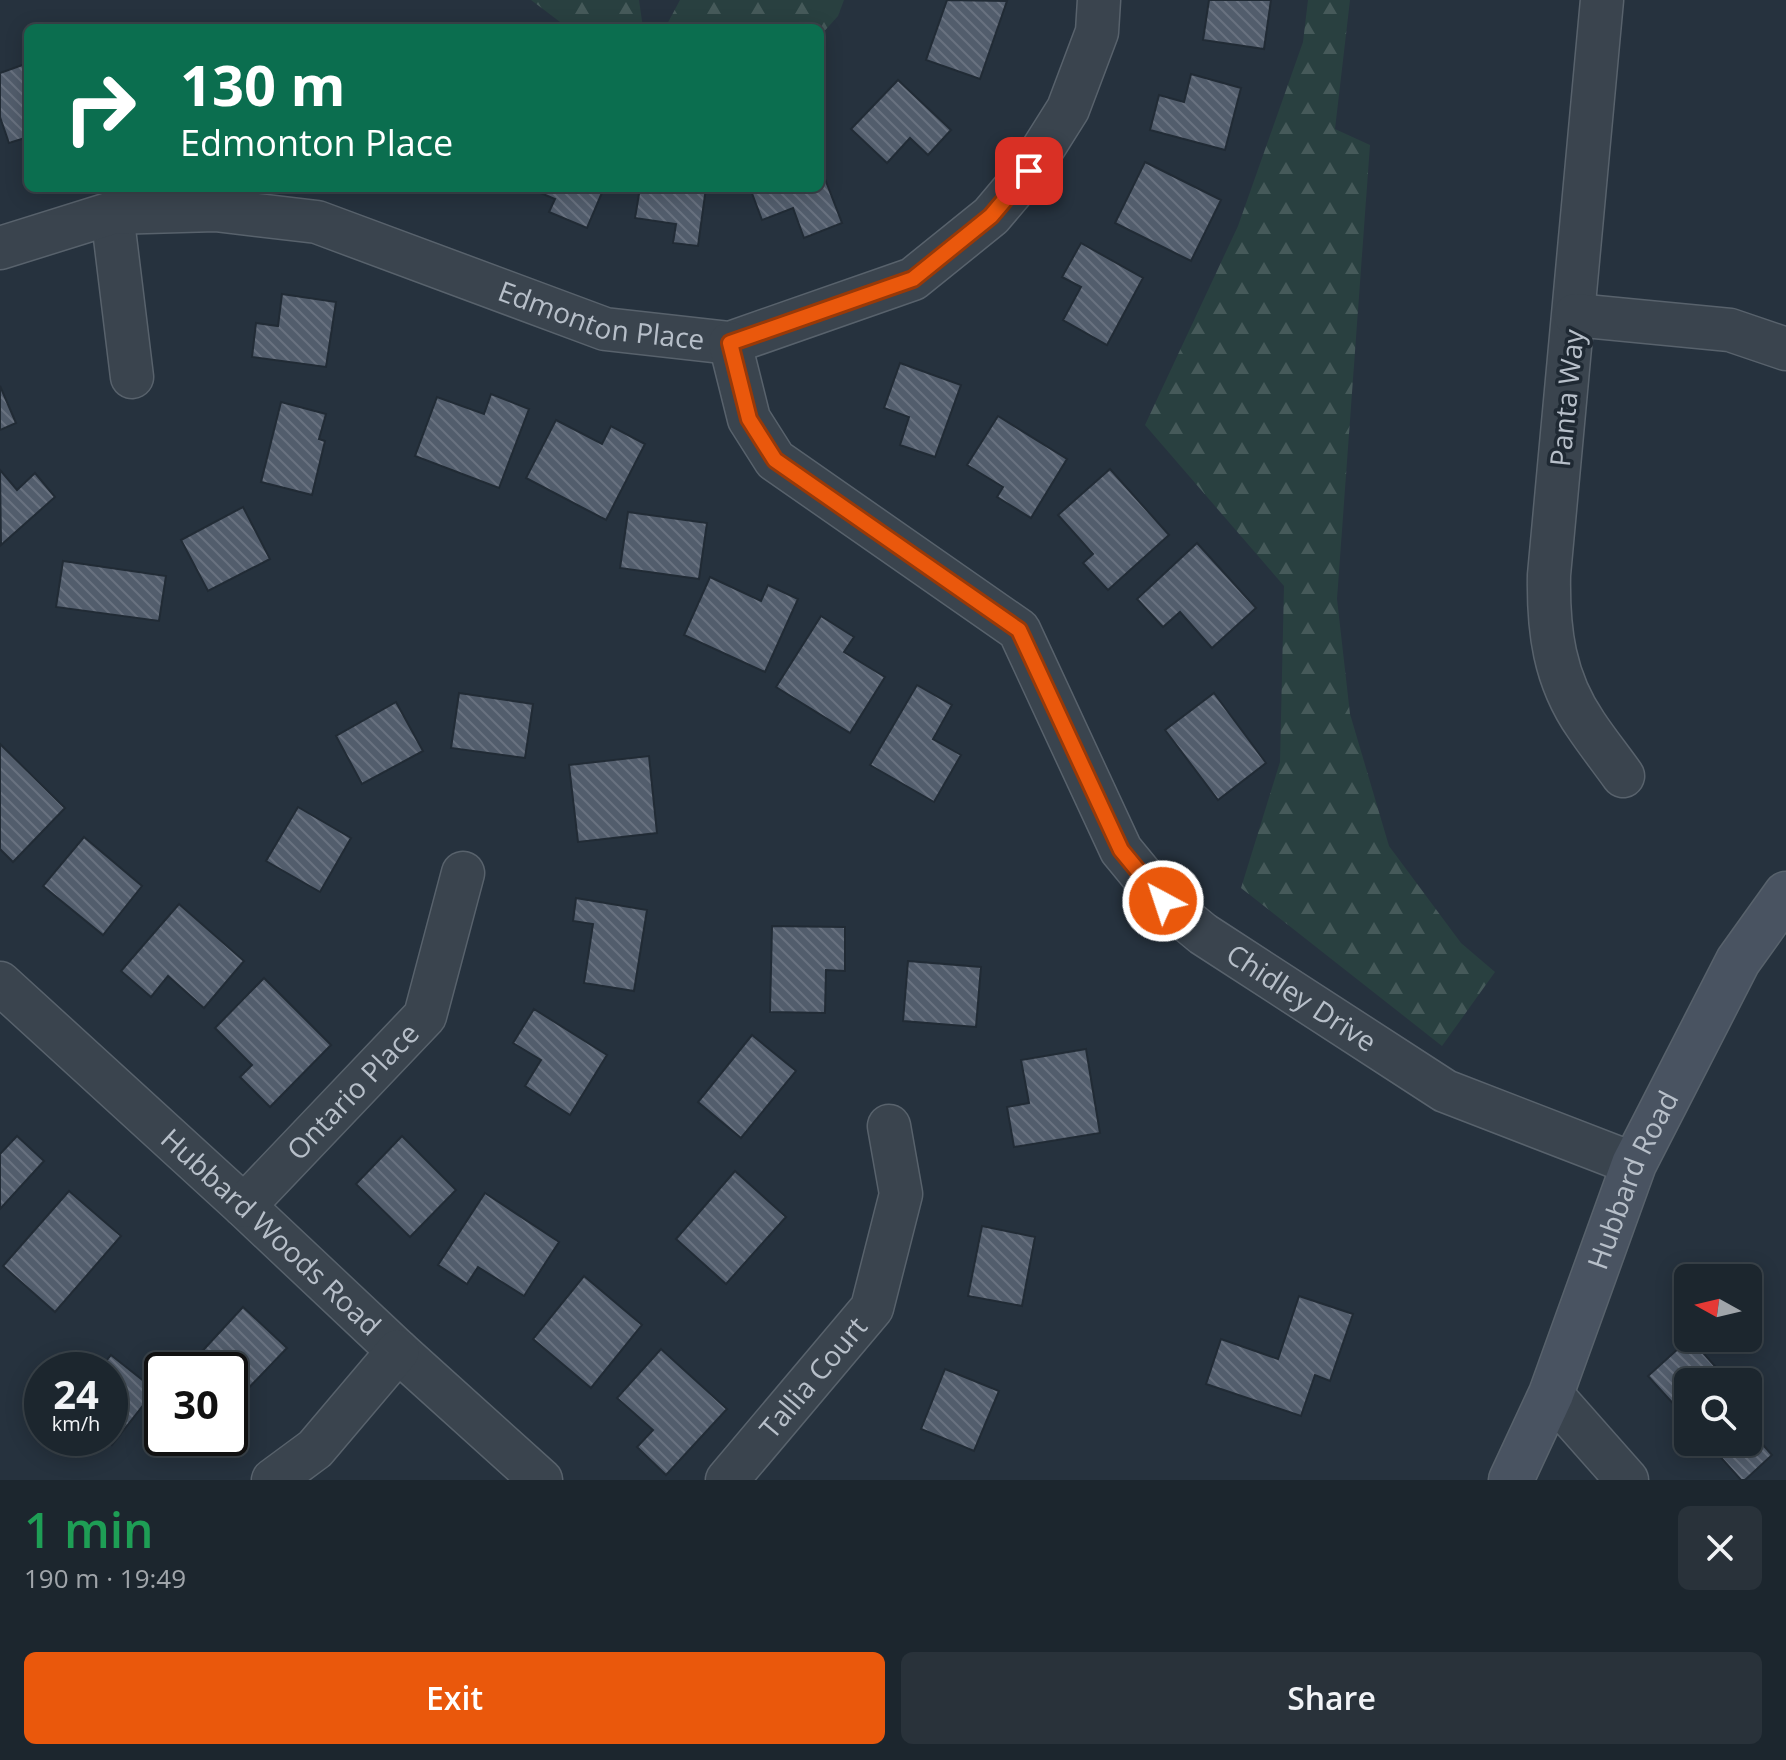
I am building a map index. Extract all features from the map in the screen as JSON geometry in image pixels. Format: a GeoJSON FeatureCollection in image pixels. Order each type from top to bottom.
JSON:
{"type":"FeatureCollection","features":[{"type":"Feature","properties":{"kind":"main road","name":"Hubbard Road"},"geometry":{"type":"LineString","coordinates":[[1511,1480],[1551,1394],[1634,1164],[1738,961],[1786,894]]}},
{"type":"Feature","properties":{"kind":"street","name":"Edmonton Place"},"geometry":{"type":"LineString","coordinates":[[0,248],[112,213],[215,210],[317,222],[605,329],[730,343],[913,279],[991,216],[1029,171],[1068,109],[1097,32],[1099,0]]}},
{"type":"Feature","properties":{"kind":"street","name":"Panta Way"},"geometry":{"type":"LineString","coordinates":[[1602,0],[1548,612],[1559,675],[1574,705],[1623,776]]}},
{"type":"Feature","properties":{"kind":"street"},"geometry":{"type":"LineString","coordinates":[[112,213],[132,377]]}},
{"type":"Feature","properties":{"kind":"street"},"geometry":{"type":"LineString","coordinates":[[1575,315],[1730,330],[1767,340],[1786,349]]}},
{"type":"Feature","properties":{"kind":"street","name":"Chidley Drive"},"geometry":{"type":"LineString","coordinates":[[730,343],[749,419],[775,460],[1019,630],[1121,850],[1163,901],[1203,934],[1445,1091],[1634,1164]]}},
{"type":"Feature","properties":{"kind":"street","name":"Ontario Place"},"geometry":{"type":"LineString","coordinates":[[244,1206],[425,1016],[463,873]]}},
{"type":"Feature","properties":{"kind":"street","name":"Hubbard Woods Road"},"geometry":{"type":"LineString","coordinates":[[0,983],[541,1480]]}},
{"type":"Feature","properties":{"kind":"street","name":"Tallia Court"},"geometry":{"type":"LineString","coordinates":[[727,1480],[872,1308],[901,1194],[889,1126]]}},
{"type":"Feature","properties":{"kind":"street"},"geometry":{"type":"LineString","coordinates":[[273,1480],[315,1449],[398,1351]]}},
{"type":"Feature","properties":{"kind":"street"},"geometry":{"type":"LineString","coordinates":[[1551,1394],[1627,1480]]}},
{"type":"Feature","properties":{"kind":"green space"},"geometry":{"type":"Polygon","coordinates":[[[531,0],[639,0],[642,24],[563,24],[531,0]]]}},
{"type":"Feature","properties":{"kind":"green space"},"geometry":{"type":"Polygon","coordinates":[[[680,0],[844,0],[838,16],[824,32],[824,24],[667,24],[680,0]]]}},
{"type":"Feature","properties":{"kind":"green space"},"geometry":{"type":"Polygon","coordinates":[[[1308,0],[1350,0],[1335,129],[1370,145],[1337,599],[1350,714],[1389,846],[1461,943],[1495,972],[1442,1046],[1241,888],[1280,762],[1284,586],[1145,425],[1238,226],[1303,42],[1308,0]]]}},
{"type":"Feature","properties":{"kind":"building"},"geometry":{"type":"Polygon","coordinates":[[[947,0],[1007,1],[980,79],[926,60],[947,0]]]}},
{"type":"Feature","properties":{"kind":"building"},"geometry":{"type":"Polygon","coordinates":[[[1209,0],[1271,0],[1264,49],[1203,40],[1209,0]]]}},
{"type":"Feature","properties":{"kind":"building"},"geometry":{"type":"Polygon","coordinates":[[[24,64],[24,138],[9,143],[0,117],[0,73],[24,64]]]}},
{"type":"Feature","properties":{"kind":"building"},"geometry":{"type":"Polygon","coordinates":[[[1191,74],[1241,88],[1225,150],[1150,130],[1159,95],[1184,102],[1191,74]]]}},
{"type":"Feature","properties":{"kind":"building"},"geometry":{"type":"Polygon","coordinates":[[[898,80],[951,130],[928,155],[910,138],[887,163],[851,129],[898,80]]]}},
{"type":"Feature","properties":{"kind":"building"},"geometry":{"type":"Polygon","coordinates":[[[1145,162],[1221,200],[1191,261],[1115,223],[1145,162]]]}},
{"type":"Feature","properties":{"kind":"building"},"geometry":{"type":"Polygon","coordinates":[[[824,176],[842,223],[804,238],[793,208],[762,220],[752,192],[824,192],[824,176]]]}},
{"type":"Feature","properties":{"kind":"building"},"geometry":{"type":"Polygon","coordinates":[[[538,192],[602,192],[587,228],[549,212],[555,199],[538,192]]]}},
{"type":"Feature","properties":{"kind":"building"},"geometry":{"type":"Polygon","coordinates":[[[639,192],[705,192],[698,246],[673,243],[676,224],[635,218],[639,192]]]}},
{"type":"Feature","properties":{"kind":"building"},"geometry":{"type":"Polygon","coordinates":[[[1081,243],[1143,278],[1107,345],[1063,320],[1081,287],[1062,277],[1081,243]]]}},
{"type":"Feature","properties":{"kind":"building"},"geometry":{"type":"Polygon","coordinates":[[[282,294],[336,302],[326,367],[252,357],[256,323],[278,326],[282,294]]]}},
{"type":"Feature","properties":{"kind":"building"},"geometry":{"type":"Polygon","coordinates":[[[900,363],[961,385],[935,457],[900,445],[909,417],[884,408],[900,363]]]}},
{"type":"Feature","properties":{"kind":"building"},"geometry":{"type":"Polygon","coordinates":[[[0,386],[16,423],[0,430],[0,386]]]}},
{"type":"Feature","properties":{"kind":"building"},"geometry":{"type":"Polygon","coordinates":[[[491,394],[529,409],[499,488],[415,456],[437,397],[484,414],[491,394]]]}},
{"type":"Feature","properties":{"kind":"building"},"geometry":{"type":"Polygon","coordinates":[[[281,402],[326,414],[319,439],[325,441],[312,495],[261,482],[281,402]]]}},
{"type":"Feature","properties":{"kind":"building"},"geometry":{"type":"Polygon","coordinates":[[[998,416],[1067,459],[1031,518],[997,497],[1003,487],[967,465],[998,416]]]}},
{"type":"Feature","properties":{"kind":"building"},"geometry":{"type":"Polygon","coordinates":[[[556,420],[602,444],[611,426],[645,444],[606,520],[526,478],[556,420]]]}},
{"type":"Feature","properties":{"kind":"building"},"geometry":{"type":"Polygon","coordinates":[[[1110,469],[1169,535],[1108,590],[1083,563],[1093,554],[1058,515],[1110,469]]]}},
{"type":"Feature","properties":{"kind":"building"},"geometry":{"type":"Polygon","coordinates":[[[0,470],[17,490],[35,473],[55,497],[1,545],[0,470]]]}},
{"type":"Feature","properties":{"kind":"building"},"geometry":{"type":"Polygon","coordinates":[[[243,507],[270,559],[208,591],[181,540],[243,507]]]}},
{"type":"Feature","properties":{"kind":"building"},"geometry":{"type":"Polygon","coordinates":[[[628,512],[707,523],[699,579],[620,568],[628,512]]]}},
{"type":"Feature","properties":{"kind":"building"},"geometry":{"type":"Polygon","coordinates":[[[1197,543],[1256,608],[1212,648],[1180,612],[1163,627],[1137,599],[1197,543]]]}},
{"type":"Feature","properties":{"kind":"building"},"geometry":{"type":"Polygon","coordinates":[[[63,561],[166,576],[159,621],[56,607],[63,561]]]}},
{"type":"Feature","properties":{"kind":"building"},"geometry":{"type":"Polygon","coordinates":[[[710,577],[761,601],[768,585],[798,599],[765,672],[684,635],[710,577]]]}},
{"type":"Feature","properties":{"kind":"building"},"geometry":{"type":"Polygon","coordinates":[[[821,616],[854,637],[844,652],[885,677],[850,733],[776,687],[821,616]]]}},
{"type":"Feature","properties":{"kind":"building"},"geometry":{"type":"Polygon","coordinates":[[[917,685],[952,705],[933,739],[961,755],[934,802],[870,765],[917,685]]]}},
{"type":"Feature","properties":{"kind":"building"},"geometry":{"type":"Polygon","coordinates":[[[459,693],[533,704],[525,758],[451,748],[459,693]]]}},
{"type":"Feature","properties":{"kind":"building"},"geometry":{"type":"Polygon","coordinates":[[[1214,693],[1266,763],[1218,800],[1165,730],[1214,693]]]}},
{"type":"Feature","properties":{"kind":"building"},"geometry":{"type":"Polygon","coordinates":[[[396,702],[423,751],[362,784],[336,736],[396,702]]]}},
{"type":"Feature","properties":{"kind":"building"},"geometry":{"type":"Polygon","coordinates":[[[0,744],[65,808],[13,862],[0,849],[0,744]]]}},
{"type":"Feature","properties":{"kind":"building"},"geometry":{"type":"Polygon","coordinates":[[[649,756],[657,833],[578,842],[569,765],[649,756]]]}},
{"type":"Feature","properties":{"kind":"building"},"geometry":{"type":"Polygon","coordinates":[[[298,807],[351,838],[320,892],[266,861],[298,807]]]}},
{"type":"Feature","properties":{"kind":"building"},"geometry":{"type":"Polygon","coordinates":[[[84,837],[142,886],[103,935],[43,886],[84,837]]]}},
{"type":"Feature","properties":{"kind":"building"},"geometry":{"type":"Polygon","coordinates":[[[576,898],[647,910],[634,991],[584,983],[593,924],[573,921],[576,898]]]}},
{"type":"Feature","properties":{"kind":"building"},"geometry":{"type":"Polygon","coordinates":[[[179,904],[244,961],[204,1008],[168,976],[151,997],[121,971],[179,904]]]}},
{"type":"Feature","properties":{"kind":"building"},"geometry":{"type":"Polygon","coordinates":[[[772,926],[845,927],[845,971],[826,970],[825,1013],[770,1012],[772,926]]]}},
{"type":"Feature","properties":{"kind":"building"},"geometry":{"type":"Polygon","coordinates":[[[908,961],[981,967],[976,1027],[903,1021],[908,961]]]}},
{"type":"Feature","properties":{"kind":"building"},"geometry":{"type":"Polygon","coordinates":[[[264,978],[331,1045],[270,1107],[240,1077],[252,1065],[215,1028],[264,978]]]}},
{"type":"Feature","properties":{"kind":"building"},"geometry":{"type":"Polygon","coordinates":[[[534,1009],[607,1055],[570,1115],[525,1086],[541,1060],[513,1043],[534,1009]]]}},
{"type":"Feature","properties":{"kind":"building"},"geometry":{"type":"Polygon","coordinates":[[[752,1035],[796,1071],[741,1138],[698,1102],[752,1035]]]}},
{"type":"Feature","properties":{"kind":"building"},"geometry":{"type":"Polygon","coordinates":[[[1086,1049],[1100,1133],[1014,1147],[1007,1107],[1029,1103],[1021,1060],[1086,1049]]]}},
{"type":"Feature","properties":{"kind":"building"},"geometry":{"type":"Polygon","coordinates":[[[17,1136],[44,1161],[0,1209],[0,1154],[17,1136]]]}},
{"type":"Feature","properties":{"kind":"building"},"geometry":{"type":"Polygon","coordinates":[[[402,1136],[456,1190],[410,1237],[356,1184],[402,1136]]]}},
{"type":"Feature","properties":{"kind":"building"},"geometry":{"type":"Polygon","coordinates":[[[735,1171],[786,1217],[726,1284],[676,1239],[735,1171]]]}},
{"type":"Feature","properties":{"kind":"building"},"geometry":{"type":"Polygon","coordinates":[[[69,1191],[121,1236],[55,1312],[3,1266],[69,1191]]]}},
{"type":"Feature","properties":{"kind":"building"},"geometry":{"type":"Polygon","coordinates":[[[485,1193],[559,1242],[524,1296],[478,1267],[467,1284],[438,1265],[485,1193]]]}},
{"type":"Feature","properties":{"kind":"building"},"geometry":{"type":"Polygon","coordinates":[[[982,1226],[1035,1237],[1022,1306],[968,1296],[982,1226]]]}},
{"type":"Feature","properties":{"kind":"building"},"geometry":{"type":"Polygon","coordinates":[[[584,1276],[642,1325],[591,1388],[533,1339],[584,1276]]]}},
{"type":"Feature","properties":{"kind":"building"},"geometry":{"type":"Polygon","coordinates":[[[1299,1296],[1353,1314],[1330,1381],[1315,1375],[1301,1416],[1206,1384],[1221,1339],[1278,1359],[1299,1296]]]}},
{"type":"Feature","properties":{"kind":"building"},"geometry":{"type":"Polygon","coordinates":[[[243,1307],[287,1348],[248,1389],[248,1352],[201,1352],[243,1307]]]}},
{"type":"Feature","properties":{"kind":"building"},"geometry":{"type":"Polygon","coordinates":[[[661,1349],[727,1409],[666,1475],[637,1447],[653,1430],[617,1398],[661,1349]]]}},
{"type":"Feature","properties":{"kind":"building"},"geometry":{"type":"Polygon","coordinates":[[[1675,1352],[1702,1352],[1717,1368],[1674,1368],[1674,1405],[1648,1376],[1675,1352]]]}},
{"type":"Feature","properties":{"kind":"building"},"geometry":{"type":"Polygon","coordinates":[[[128,1369],[144,1381],[144,1404],[128,1425],[128,1369]]]}},
{"type":"Feature","properties":{"kind":"building"},"geometry":{"type":"Polygon","coordinates":[[[945,1369],[999,1391],[974,1451],[921,1429],[945,1369]]]}},
{"type":"Feature","properties":{"kind":"building"},"geometry":{"type":"Polygon","coordinates":[[[1762,1444],[1772,1455],[1745,1480],[1741,1480],[1720,1456],[1762,1456],[1762,1444]]]}},
{"type":"Feature","properties":{"kind":"route"},"geometry":{"type":"LineString","coordinates":[[1029,171],[991,216],[913,279],[730,343],[749,419],[775,460],[1019,630],[1121,850],[1163,901]]}}]}
